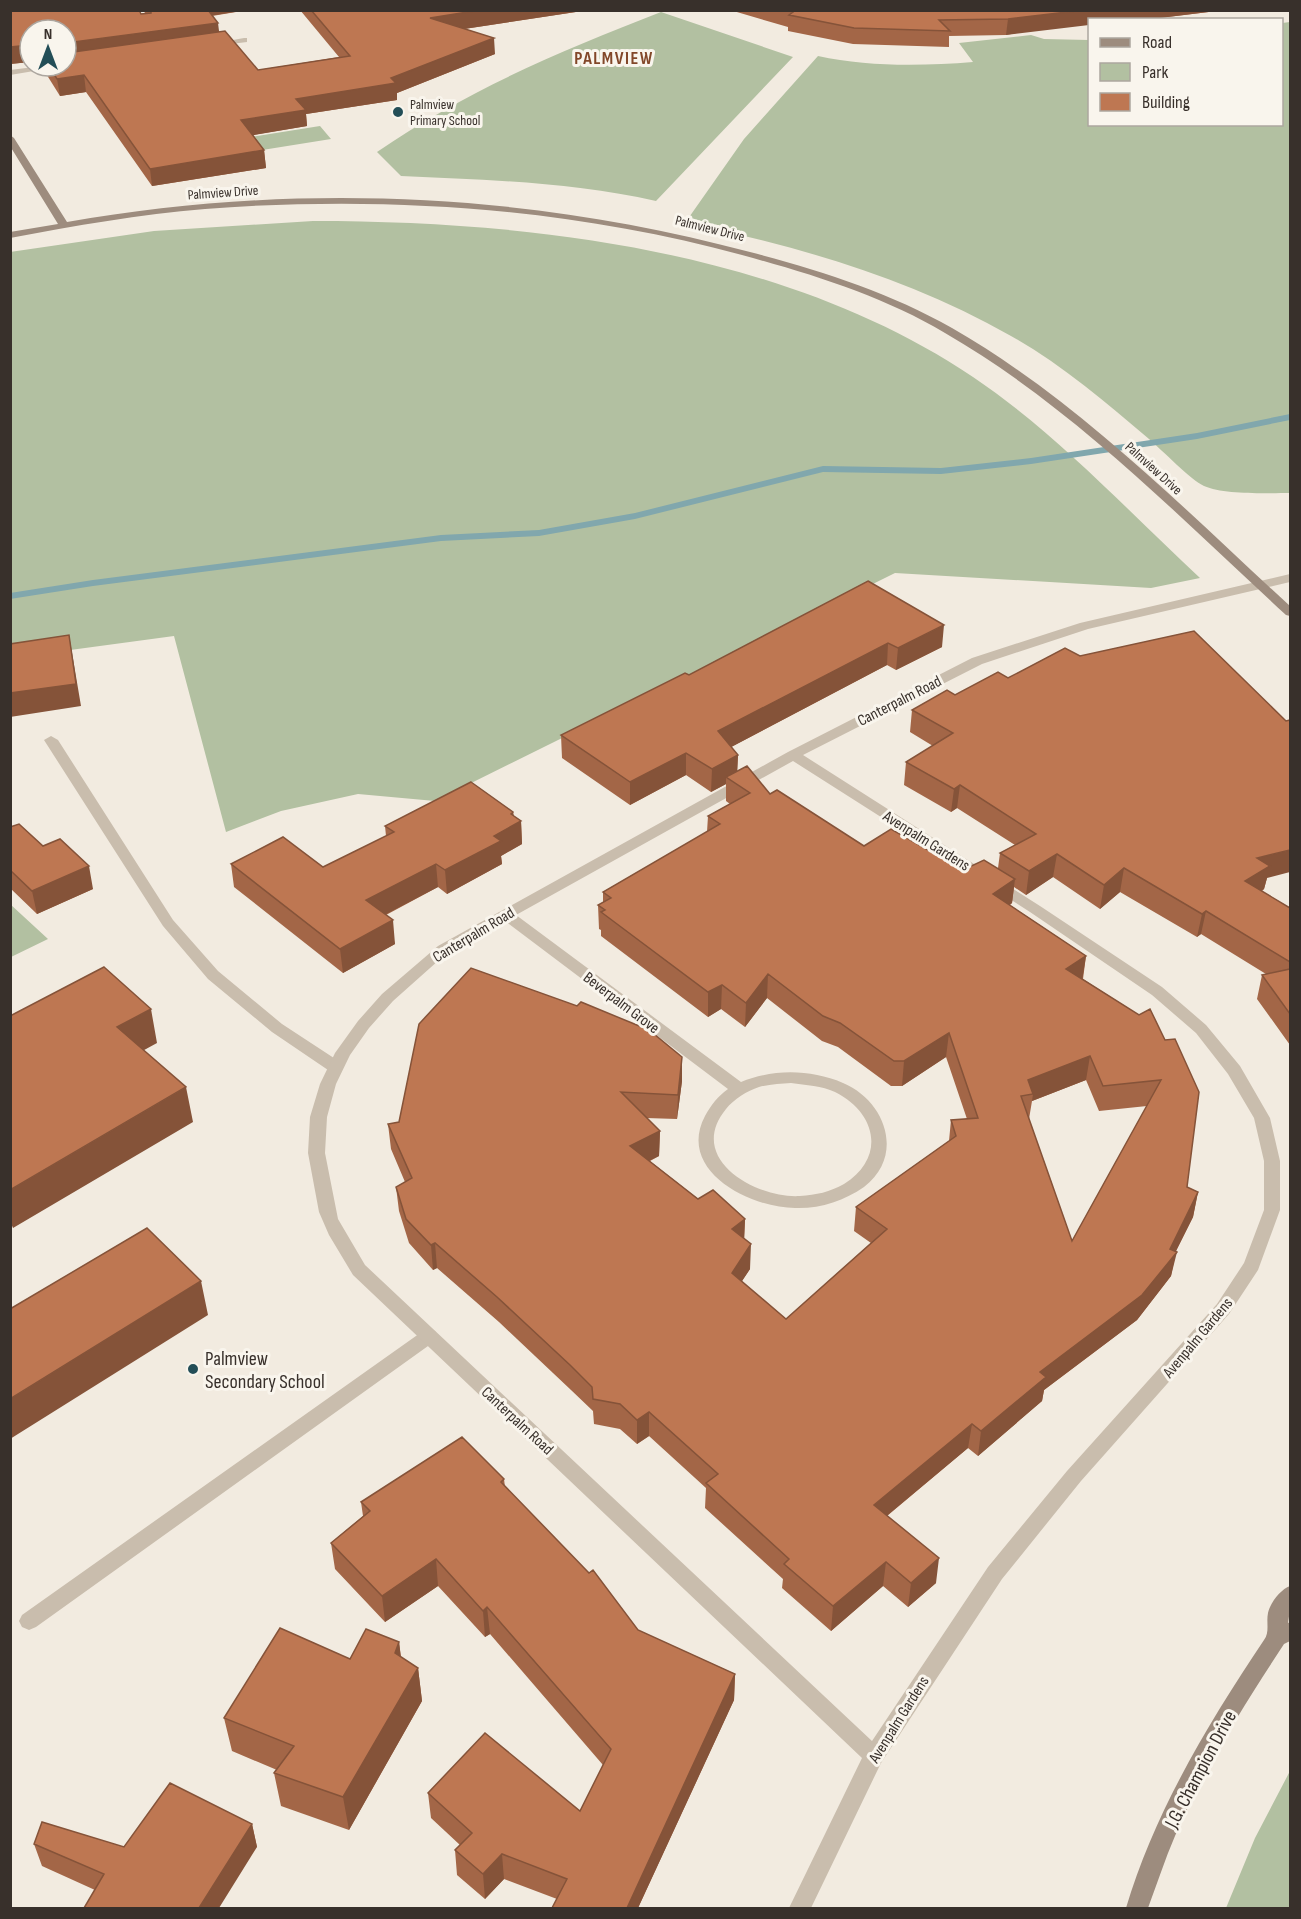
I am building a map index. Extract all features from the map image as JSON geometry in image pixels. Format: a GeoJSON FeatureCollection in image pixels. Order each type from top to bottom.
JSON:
{"type":"FeatureCollection","features":[{"type":"Feature","properties":{"kind":"street"},"geometry":{"type":"LineString","coordinates":[[209,45],[244,40]]}},
{"type":"Feature","properties":{"kind":"street"},"geometry":{"type":"LineString","coordinates":[[10,138],[63,224]]}},
{"type":"Feature","properties":{"kind":"street","name":"Palmview Drive"},"geometry":{"type":"LineString","coordinates":[[10,235],[63,224],[206,208],[356,201],[492,207],[576,217],[652,230],[733,248],[824,277],[898,307],[956,335],[1023,378],[1129,464],[1290,612]]}},
{"type":"Feature","properties":{"kind":"street","name":"Canterpalm Road"},"geometry":{"type":"LineString","coordinates":[[874,1755],[359,1270],[331,1223],[315,1164],[318,1113],[334,1066],[362,1024],[405,979],[443,949],[793,755],[945,676],[1023,644],[1084,626],[1290,578]]}},
{"type":"Feature","properties":{"kind":"street"},"geometry":{"type":"LineString","coordinates":[[51,740],[168,923],[213,975],[277,1028],[334,1066]]}},
{"type":"Feature","properties":{"kind":"street","name":"Avenpalm Gardens"},"geometry":{"type":"LineString","coordinates":[[793,755],[1035,909],[1157,991],[1201,1029],[1234,1070],[1262,1118],[1272,1161],[1272,1210],[1251,1265],[1223,1309],[1074,1476],[995,1573],[874,1755],[800,1908]]}},
{"type":"Feature","properties":{"kind":"street","name":"Beverpalm Grove"},"geometry":{"type":"LineString","coordinates":[[506,914],[739,1089]]}},
{"type":"Feature","properties":{"kind":"street"},"geometry":{"type":"LineString","coordinates":[[791,1077],[820,1081],[844,1090],[865,1105],[878,1124],[882,1144],[876,1164],[861,1182],[839,1195],[820,1200],[782,1201],[753,1194],[724,1174],[713,1162],[706,1142],[709,1122],[714,1113],[720,1104],[739,1089],[764,1080],[791,1077]]}},
{"type":"Feature","properties":{"kind":"street"},"geometry":{"type":"LineString","coordinates":[[29,1621],[429,1336]]}},
{"type":"Feature","properties":{"kind":"street","name":"J.G. Champion Drive"},"geometry":{"type":"LineString","coordinates":[[1137,1908],[1166,1832],[1202,1759],[1250,1678],[1284,1635],[1278,1612],[1290,1594]]}},
{"type":"Feature","properties":{"kind":"green space"},"geometry":{"type":"Polygon","coordinates":[[[661,12],[793,57],[656,201],[561,186],[401,176],[377,152],[479,91],[550,57],[661,12]]]}},
{"type":"Feature","properties":{"kind":"green space"},"geometry":{"type":"Polygon","coordinates":[[[1290,22],[1290,493],[1234,492],[1204,486],[1065,371],[1011,336],[933,297],[852,266],[769,242],[685,223],[744,139],[818,56],[875,64],[915,65],[973,62],[959,43],[1031,35],[1044,39],[1088,40],[1088,126],[1283,126],[1283,23],[1290,22]]]}},
{"type":"Feature","properties":{"kind":"green space"},"geometry":{"type":"Polygon","coordinates":[[[320,126],[331,139],[256,151],[245,138],[320,126]]]}},
{"type":"Feature","properties":{"kind":"green space"},"geometry":{"type":"Polygon","coordinates":[[[313,221],[483,228],[569,237],[655,252],[740,272],[822,299],[900,334],[973,377],[1004,399],[1062,447],[1200,578],[1151,588],[895,573],[435,801],[358,794],[281,811],[226,832],[174,636],[11,658],[10,252],[154,231],[313,221]]]}},
{"type":"Feature","properties":{"kind":"green space"},"geometry":{"type":"Polygon","coordinates":[[[10,904],[48,939],[11,957],[10,957],[10,904]]]}},
{"type":"Feature","properties":{"kind":"green space"},"geometry":{"type":"Polygon","coordinates":[[[1290,1771],[1290,1908],[1226,1908],[1255,1838],[1290,1771]]]}},
{"type":"Feature","properties":{"kind":"building"},"geometry":{"type":"Polygon","coordinates":[[[10,10],[139,10],[141,14],[151,13],[151,10],[208,10],[218,23],[78,41],[78,18],[18,18],[18,46],[10,47],[10,10]]]}},
{"type":"Feature","properties":{"kind":"building"},"geometry":{"type":"Polygon","coordinates":[[[311,10],[480,10],[430,18],[494,38],[391,78],[396,83],[296,99],[306,110],[241,120],[264,150],[150,169],[84,75],[78,76],[78,51],[225,31],[258,70],[350,56],[311,10]]]}},
{"type":"Feature","properties":{"kind":"building"},"geometry":{"type":"Polygon","coordinates":[[[786,10],[1084,10],[1008,19],[939,20],[950,31],[854,28],[789,15],[793,12],[786,10]]]}},
{"type":"Feature","properties":{"kind":"building"},"geometry":{"type":"Polygon","coordinates":[[[868,581],[944,625],[898,648],[888,643],[718,731],[738,755],[712,769],[686,753],[630,782],[561,735],[685,673],[689,675],[868,581]]]}},
{"type":"Feature","properties":{"kind":"building"},"geometry":{"type":"Polygon","coordinates":[[[1194,631],[1286,721],[1290,720],[1290,850],[1257,858],[1270,866],[1245,881],[1290,908],[1290,962],[1206,911],[1202,914],[1124,868],[1104,885],[1057,854],[1029,871],[1000,853],[1036,834],[960,785],[954,789],[906,762],[953,733],[912,710],[947,690],[955,695],[998,672],[1008,678],[1065,648],[1080,656],[1194,631]]]}},
{"type":"Feature","properties":{"kind":"building"},"geometry":{"type":"Polygon","coordinates":[[[69,635],[76,684],[10,693],[10,644],[69,635]]]}},
{"type":"Feature","properties":{"kind":"building"},"geometry":{"type":"Polygon","coordinates":[[[747,766],[770,794],[777,790],[864,846],[891,829],[963,870],[984,860],[1015,879],[993,894],[1086,956],[1066,969],[1139,1015],[1150,1009],[1165,1040],[1175,1039],[1199,1092],[1187,1187],[1198,1192],[1170,1249],[1177,1252],[1142,1295],[1040,1372],[1046,1377],[981,1431],[972,1424],[874,1505],[939,1558],[911,1583],[886,1562],[833,1606],[784,1564],[789,1559],[706,1483],[718,1474],[649,1412],[637,1420],[620,1404],[593,1399],[592,1387],[570,1365],[435,1243],[431,1245],[406,1219],[396,1187],[412,1178],[388,1124],[399,1122],[419,1024],[471,968],[577,1006],[581,1002],[649,1030],[682,1057],[678,1095],[621,1092],[660,1131],[630,1146],[698,1199],[713,1190],[745,1219],[732,1229],[751,1244],[732,1273],[786,1319],[887,1229],[856,1207],[956,1136],[951,1120],[978,1118],[949,1033],[904,1061],[894,1061],[840,1023],[823,1016],[768,974],[746,1003],[722,985],[708,992],[601,912],[605,910],[598,905],[611,898],[603,892],[720,824],[708,816],[750,793],[726,777],[747,766]],[[1090,1056],[1028,1080],[1033,1094],[1021,1096],[1072,1241],[1161,1080],[1103,1086],[1090,1056]]]}},
{"type":"Feature","properties":{"kind":"building"},"geometry":{"type":"Polygon","coordinates":[[[471,782],[513,812],[511,814],[521,821],[494,836],[501,841],[445,870],[436,864],[366,900],[393,920],[340,949],[231,864],[283,837],[323,867],[394,832],[385,826],[471,782]]]}},
{"type":"Feature","properties":{"kind":"building"},"geometry":{"type":"Polygon","coordinates":[[[19,824],[43,846],[60,839],[89,866],[32,891],[10,870],[10,827],[19,824]]]}},
{"type":"Feature","properties":{"kind":"building"},"geometry":{"type":"Polygon","coordinates":[[[104,967],[151,1009],[117,1027],[186,1087],[10,1190],[10,1016],[104,967]]]}},
{"type":"Feature","properties":{"kind":"building"},"geometry":{"type":"Polygon","coordinates":[[[1290,969],[1290,1014],[1262,975],[1290,969]]]}},
{"type":"Feature","properties":{"kind":"building"},"geometry":{"type":"Polygon","coordinates":[[[147,1228],[201,1281],[10,1399],[10,1309],[147,1228]]]}},
{"type":"Feature","properties":{"kind":"building"},"geometry":{"type":"Polygon","coordinates":[[[462,1437],[504,1479],[501,1482],[589,1573],[593,1570],[638,1630],[735,1674],[627,1908],[552,1908],[567,1879],[502,1854],[483,1874],[455,1850],[472,1833],[428,1793],[485,1733],[580,1811],[611,1749],[487,1607],[483,1611],[436,1559],[382,1596],[331,1543],[370,1511],[361,1502],[462,1437]]]}},
{"type":"Feature","properties":{"kind":"building"},"geometry":{"type":"Polygon","coordinates":[[[280,1628],[350,1659],[366,1629],[399,1642],[395,1653],[418,1668],[343,1797],[274,1773],[294,1746],[224,1718],[280,1628]]]}},
{"type":"Feature","properties":{"kind":"building"},"geometry":{"type":"Polygon","coordinates":[[[170,1783],[252,1824],[199,1908],[84,1908],[104,1874],[34,1844],[42,1822],[124,1847],[170,1783]]]}},
{"type":"Feature","properties":{"kind":"waterway"},"geometry":{"type":"LineString","coordinates":[[10,596],[93,583],[441,538],[539,533],[635,516],[823,469],[941,471],[1031,461],[1197,436],[1290,417]]}},
{"type":"Feature","properties":{"kind":"place","name":"Palmview Primary School"},"geometry":{"type":"Point","coordinates":[398,112]}},
{"type":"Feature","properties":{"kind":"place","name":"Palmview Secondary School"},"geometry":{"type":"Point","coordinates":[193,1369]}},
{"type":"Feature","properties":{"kind":"district","name":"PALMVIEW"},"geometry":{"type":"Point","coordinates":[614,58]}}]}
